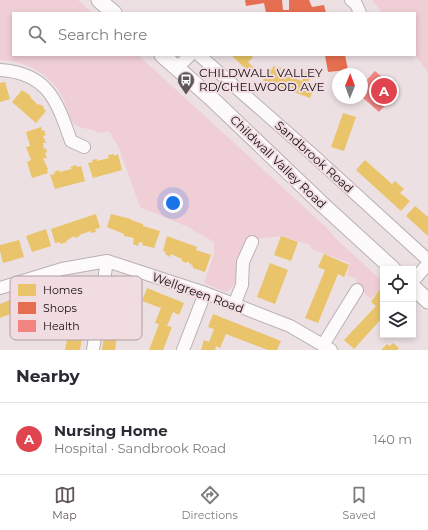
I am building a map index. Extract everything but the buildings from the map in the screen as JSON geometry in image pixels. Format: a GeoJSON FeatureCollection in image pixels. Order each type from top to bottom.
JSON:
{"type":"FeatureCollection","features":[{"type":"Feature","properties":{"kind":"main road","name":"Childwall Valley Road"},"geometry":{"type":"LineString","coordinates":[[163,56],[210,97],[323,205],[390,266]]}},
{"type":"Feature","properties":{"kind":"main road"},"geometry":{"type":"LineString","coordinates":[[416,290],[428,300]]}},
{"type":"Feature","properties":{"kind":"street"},"geometry":{"type":"LineString","coordinates":[[351,0],[356,4],[360,12]]}},
{"type":"Feature","properties":{"kind":"street"},"geometry":{"type":"LineString","coordinates":[[177,68],[189,56]]}},
{"type":"Feature","properties":{"kind":"street","name":"Sandbrook Road"},"geometry":{"type":"LineString","coordinates":[[200,56],[314,156],[428,260]]}},
{"type":"Feature","properties":{"kind":"street"},"geometry":{"type":"LineString","coordinates":[[0,70],[12,71],[27,75],[41,83],[55,102],[71,142],[84,147]]}},
{"type":"Feature","properties":{"kind":"street"},"geometry":{"type":"LineString","coordinates":[[234,306],[242,285],[243,262],[252,242]]}},
{"type":"Feature","properties":{"kind":"street"},"geometry":{"type":"LineString","coordinates":[[105,276],[107,261]]}},
{"type":"Feature","properties":{"kind":"street","name":"Wellgreen Road"},"geometry":{"type":"LineString","coordinates":[[39,276],[62,269],[107,261],[205,293],[234,306],[290,326],[327,347],[357,290]]}},
{"type":"Feature","properties":{"kind":"street"},"geometry":{"type":"LineString","coordinates":[[416,278],[428,264]]}},
{"type":"Feature","properties":{"kind":"street","name":"Wellgreen Road"},"geometry":{"type":"LineString","coordinates":[[0,288],[10,285]]}},
{"type":"Feature","properties":{"kind":"street"},"geometry":{"type":"LineString","coordinates":[[183,350],[205,293]]}},
{"type":"Feature","properties":{"kind":"street"},"geometry":{"type":"LineString","coordinates":[[93,350],[95,340]]}},
{"type":"Feature","properties":{"kind":"shaded area"},"geometry":{"type":"Polygon","coordinates":[[[0,0],[78,0],[91,12],[12,12],[12,56],[139,56],[329,230],[334,237],[380,279],[380,289],[371,299],[358,287],[356,279],[347,275],[350,263],[311,249],[310,245],[281,236],[257,239],[247,238],[237,259],[235,284],[228,291],[225,292],[204,283],[214,254],[214,242],[188,227],[140,207],[119,148],[109,131],[98,133],[93,130],[82,128],[73,123],[63,98],[52,82],[37,70],[9,61],[0,60],[0,0]]]}},
{"type":"Feature","properties":{"kind":"shaded area"},"geometry":{"type":"Polygon","coordinates":[[[372,0],[428,0],[428,72],[416,56],[416,12],[381,12],[372,0]]]}},
{"type":"Feature","properties":{"kind":"place","name":"Nursing Home"},"geometry":{"type":"Point","coordinates":[384,91]}},
{"type":"Feature","properties":{"kind":"place","name":"CHILDWALL VALLEY RD/CHELWOOD AVE"},"geometry":{"type":"Point","coordinates":[186,95]}}]}
